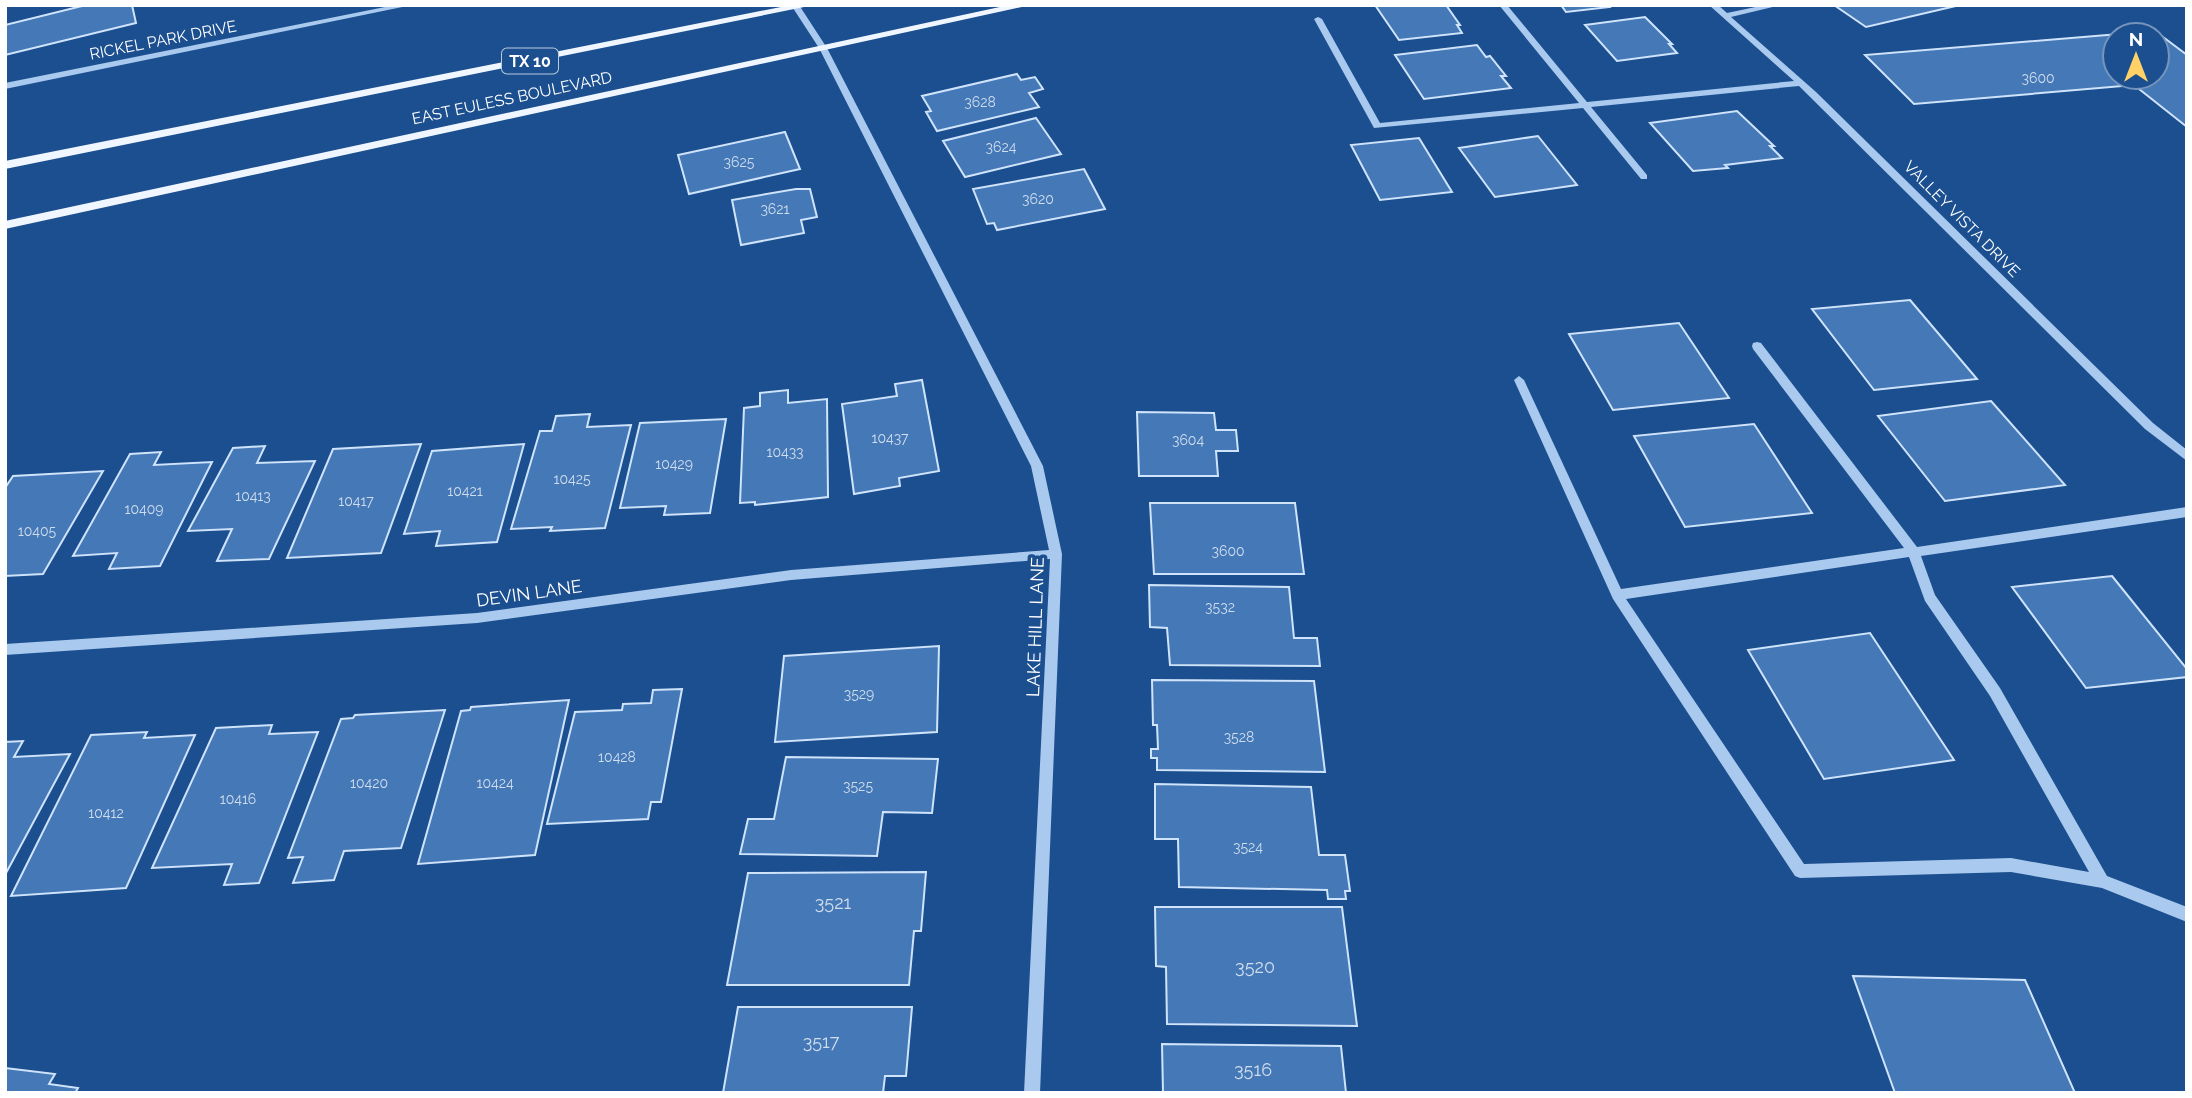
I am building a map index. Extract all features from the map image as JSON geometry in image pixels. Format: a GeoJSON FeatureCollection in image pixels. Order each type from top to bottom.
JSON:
{"type":"FeatureCollection","features":[{"type":"Feature","properties":{"kind":"main road","name":"EAST EULESS BOULEVARD"},"geometry":{"type":"LineString","coordinates":[[5,225],[1026,5]]}},
{"type":"Feature","properties":{"kind":"main road","name":"EAST EULESS BOULEVARD"},"geometry":{"type":"LineString","coordinates":[[5,165],[800,6]]}},
{"type":"Feature","properties":{"kind":"street","name":"RICKEL PARK DRIVE"},"geometry":{"type":"LineString","coordinates":[[5,86],[408,5]]}},
{"type":"Feature","properties":{"kind":"street"},"geometry":{"type":"LineString","coordinates":[[1503,5],[1644,177]]}},
{"type":"Feature","properties":{"kind":"street","name":"VALLEY VISTA DRIVE"},"geometry":{"type":"LineString","coordinates":[[1713,5],[1801,83],[2149,426],[2187,457]]}},
{"type":"Feature","properties":{"kind":"street"},"geometry":{"type":"LineString","coordinates":[[1725,16],[1777,5]]}},
{"type":"Feature","properties":{"kind":"street"},"geometry":{"type":"LineString","coordinates":[[800,6],[823,48]]}},
{"type":"Feature","properties":{"kind":"street"},"geometry":{"type":"LineString","coordinates":[[1318,19],[1377,127],[1801,83]]}},
{"type":"Feature","properties":{"kind":"street","name":"LAKE HILL LANE"},"geometry":{"type":"LineString","coordinates":[[823,48],[1037,466],[1056,554],[1032,1093]]}},
{"type":"Feature","properties":{"kind":"street"},"geometry":{"type":"LineString","coordinates":[[1757,346],[1913,551],[1928,597],[1995,692],[2102,881]]}},
{"type":"Feature","properties":{"kind":"street"},"geometry":{"type":"LineString","coordinates":[[1520,380],[1617,594],[1800,871],[2011,865],[2102,881],[2187,915]]}},
{"type":"Feature","properties":{"kind":"street"},"geometry":{"type":"LineString","coordinates":[[1617,594],[2187,512]]}},
{"type":"Feature","properties":{"kind":"street","name":"DEVIN LANE"},"geometry":{"type":"LineString","coordinates":[[5,650],[477,618],[791,575],[1056,554]]}},
{"type":"Feature","properties":{"kind":"building"},"geometry":{"type":"Polygon","coordinates":[[[86,5],[132,5],[136,23],[5,55],[5,25],[86,5]]]}},
{"type":"Feature","properties":{"kind":"building"},"geometry":{"type":"Polygon","coordinates":[[[1375,5],[1446,5],[1460,25],[1457,25],[1462,33],[1399,40],[1375,5]]]}},
{"type":"Feature","properties":{"kind":"building"},"geometry":{"type":"Polygon","coordinates":[[[1561,5],[1609,5],[1610,7],[1566,12],[1561,5]]]}},
{"type":"Feature","properties":{"kind":"building"},"geometry":{"type":"Polygon","coordinates":[[[1834,5],[1960,5],[1866,27],[1834,5]]]}},
{"type":"Feature","properties":{"kind":"building"},"geometry":{"type":"Polygon","coordinates":[[[1645,17],[1672,44],[1669,44],[1677,53],[1617,61],[1585,25],[1645,17]]]}},
{"type":"Feature","properties":{"kind":"building"},"geometry":{"type":"Polygon","coordinates":[[[2101,35],[2101,88],[1914,104],[1865,55],[2101,35]]]}},
{"type":"Feature","properties":{"kind":"building"},"geometry":{"type":"Polygon","coordinates":[[[2171,43],[2187,55],[2187,127],[2142,91],[2171,91],[2171,43]]]}},
{"type":"Feature","properties":{"kind":"building"},"geometry":{"type":"Polygon","coordinates":[[[1477,45],[1506,76],[1501,76],[1511,88],[1424,99],[1395,55],[1477,45]]]}},
{"type":"Feature","properties":{"kind":"building"},"geometry":{"type":"Polygon","coordinates":[[[1017,74],[1021,80],[1035,77],[1043,89],[1029,93],[1039,107],[937,131],[926,112],[931,111],[922,96],[1017,74]]]}},
{"type":"Feature","properties":{"kind":"building"},"geometry":{"type":"Polygon","coordinates":[[[1737,111],[1774,146],[1770,146],[1782,158],[1693,171],[1650,123],[1737,111]]]}},
{"type":"Feature","properties":{"kind":"building"},"geometry":{"type":"Polygon","coordinates":[[[1036,118],[1061,154],[965,177],[943,141],[1036,118]]]}},
{"type":"Feature","properties":{"kind":"building"},"geometry":{"type":"Polygon","coordinates":[[[785,132],[800,169],[689,194],[678,155],[785,132]]]}},
{"type":"Feature","properties":{"kind":"building"},"geometry":{"type":"Polygon","coordinates":[[[1538,136],[1577,185],[1495,197],[1459,148],[1538,136]]]}},
{"type":"Feature","properties":{"kind":"building"},"geometry":{"type":"Polygon","coordinates":[[[1419,138],[1452,192],[1380,200],[1351,145],[1419,138]]]}},
{"type":"Feature","properties":{"kind":"building"},"geometry":{"type":"Polygon","coordinates":[[[1084,169],[1105,209],[997,230],[994,223],[987,224],[973,189],[1084,169]]]}},
{"type":"Feature","properties":{"kind":"building"},"geometry":{"type":"Polygon","coordinates":[[[810,189],[817,217],[801,220],[804,233],[741,245],[732,200],[810,189]]]}},
{"type":"Feature","properties":{"kind":"building"},"geometry":{"type":"Polygon","coordinates":[[[1910,300],[1977,379],[1874,390],[1812,309],[1910,300]]]}},
{"type":"Feature","properties":{"kind":"building"},"geometry":{"type":"Polygon","coordinates":[[[1679,323],[1729,398],[1613,410],[1569,334],[1679,323]]]}},
{"type":"Feature","properties":{"kind":"building"},"geometry":{"type":"Polygon","coordinates":[[[922,380],[939,471],[899,478],[900,486],[854,494],[842,404],[897,396],[895,384],[922,380]]]}},
{"type":"Feature","properties":{"kind":"building"},"geometry":{"type":"Polygon","coordinates":[[[788,390],[788,403],[827,399],[828,497],[755,505],[755,502],[740,503],[744,408],[760,406],[760,393],[788,390]]]}},
{"type":"Feature","properties":{"kind":"building"},"geometry":{"type":"Polygon","coordinates":[[[1991,401],[2065,485],[1945,501],[1878,416],[1991,401]]]}},
{"type":"Feature","properties":{"kind":"building"},"geometry":{"type":"Polygon","coordinates":[[[1137,412],[1214,413],[1216,430],[1236,430],[1238,451],[1216,451],[1218,476],[1139,476],[1137,412]]]}},
{"type":"Feature","properties":{"kind":"building"},"geometry":{"type":"Polygon","coordinates":[[[590,414],[587,427],[631,425],[605,528],[550,531],[552,527],[511,529],[540,431],[552,431],[556,416],[590,414]]]}},
{"type":"Feature","properties":{"kind":"building"},"geometry":{"type":"Polygon","coordinates":[[[726,419],[710,513],[664,515],[666,506],[620,508],[640,423],[726,419]]]}},
{"type":"Feature","properties":{"kind":"building"},"geometry":{"type":"Polygon","coordinates":[[[1754,424],[1812,513],[1685,527],[1634,436],[1754,424]]]}},
{"type":"Feature","properties":{"kind":"building"},"geometry":{"type":"Polygon","coordinates":[[[421,444],[381,553],[287,558],[333,449],[421,444]]]}},
{"type":"Feature","properties":{"kind":"building"},"geometry":{"type":"Polygon","coordinates":[[[524,444],[497,542],[436,546],[440,531],[404,534],[432,451],[524,444]]]}},
{"type":"Feature","properties":{"kind":"building"},"geometry":{"type":"Polygon","coordinates":[[[265,446],[257,463],[315,461],[269,559],[217,561],[232,529],[188,531],[233,448],[265,446]]]}},
{"type":"Feature","properties":{"kind":"building"},"geometry":{"type":"Polygon","coordinates":[[[161,452],[154,465],[212,462],[160,566],[109,569],[117,553],[73,556],[130,454],[161,452]]]}},
{"type":"Feature","properties":{"kind":"building"},"geometry":{"type":"Polygon","coordinates":[[[103,471],[43,574],[5,576],[5,488],[13,476],[103,471]]]}},
{"type":"Feature","properties":{"kind":"building"},"geometry":{"type":"Polygon","coordinates":[[[1150,503],[1295,503],[1304,574],[1154,574],[1150,503]]]}},
{"type":"Feature","properties":{"kind":"building"},"geometry":{"type":"Polygon","coordinates":[[[2112,576],[2187,669],[2187,677],[2086,688],[2012,587],[2112,576]]]}},
{"type":"Feature","properties":{"kind":"building"},"geometry":{"type":"Polygon","coordinates":[[[1149,585],[1289,587],[1294,638],[1317,638],[1320,666],[1170,665],[1167,628],[1150,627],[1149,585]]]}},
{"type":"Feature","properties":{"kind":"building"},"geometry":{"type":"Polygon","coordinates":[[[1870,633],[1954,760],[1824,779],[1748,650],[1870,633]]]}},
{"type":"Feature","properties":{"kind":"building"},"geometry":{"type":"Polygon","coordinates":[[[939,646],[937,732],[775,742],[784,656],[939,646]]]}},
{"type":"Feature","properties":{"kind":"building"},"geometry":{"type":"Polygon","coordinates":[[[1152,680],[1314,681],[1325,772],[1157,770],[1157,758],[1151,758],[1151,749],[1158,749],[1157,725],[1153,725],[1152,680]]]}},
{"type":"Feature","properties":{"kind":"building"},"geometry":{"type":"Polygon","coordinates":[[[682,689],[661,802],[651,802],[648,819],[547,824],[575,712],[622,710],[623,704],[651,703],[653,690],[682,689]]]}},
{"type":"Feature","properties":{"kind":"building"},"geometry":{"type":"Polygon","coordinates":[[[569,700],[535,855],[418,864],[461,711],[470,710],[471,707],[569,700]]]}},
{"type":"Feature","properties":{"kind":"building"},"geometry":{"type":"Polygon","coordinates":[[[445,710],[401,848],[344,851],[334,880],[293,883],[303,857],[288,858],[341,719],[353,718],[355,715],[445,710]]]}},
{"type":"Feature","properties":{"kind":"building"},"geometry":{"type":"Polygon","coordinates":[[[272,725],[269,734],[318,732],[259,883],[224,885],[232,864],[152,868],[216,728],[272,725]]]}},
{"type":"Feature","properties":{"kind":"building"},"geometry":{"type":"Polygon","coordinates":[[[147,732],[144,738],[195,735],[126,888],[11,896],[91,735],[147,732]]]}},
{"type":"Feature","properties":{"kind":"building"},"geometry":{"type":"Polygon","coordinates":[[[23,741],[14,757],[70,754],[5,875],[5,742],[23,741]]]}},
{"type":"Feature","properties":{"kind":"building"},"geometry":{"type":"Polygon","coordinates":[[[786,757],[938,759],[932,813],[883,812],[877,856],[740,854],[748,819],[774,819],[786,757]]]}},
{"type":"Feature","properties":{"kind":"building"},"geometry":{"type":"Polygon","coordinates":[[[1155,784],[1311,787],[1319,855],[1345,855],[1350,891],[1345,891],[1346,899],[1328,899],[1327,890],[1179,887],[1178,839],[1155,839],[1155,784]]]}},
{"type":"Feature","properties":{"kind":"building"},"geometry":{"type":"Polygon","coordinates":[[[926,872],[921,931],[914,931],[909,985],[727,985],[748,873],[926,872]]]}},
{"type":"Feature","properties":{"kind":"building"},"geometry":{"type":"Polygon","coordinates":[[[1155,907],[1342,907],[1357,1026],[1167,1024],[1166,967],[1156,966],[1155,907]]]}},
{"type":"Feature","properties":{"kind":"building"},"geometry":{"type":"Polygon","coordinates":[[[1853,976],[2025,980],[2075,1093],[1895,1093],[1853,976]]]}},
{"type":"Feature","properties":{"kind":"building"},"geometry":{"type":"Polygon","coordinates":[[[738,1007],[912,1007],[906,1076],[885,1076],[883,1093],[723,1093],[738,1007]]]}},
{"type":"Feature","properties":{"kind":"building"},"geometry":{"type":"Polygon","coordinates":[[[1162,1044],[1341,1046],[1346,1093],[1163,1093],[1162,1044]]]}},
{"type":"Feature","properties":{"kind":"building"},"geometry":{"type":"Polygon","coordinates":[[[5,1068],[55,1074],[49,1084],[78,1088],[75,1093],[5,1093],[5,1068]]]}}]}
